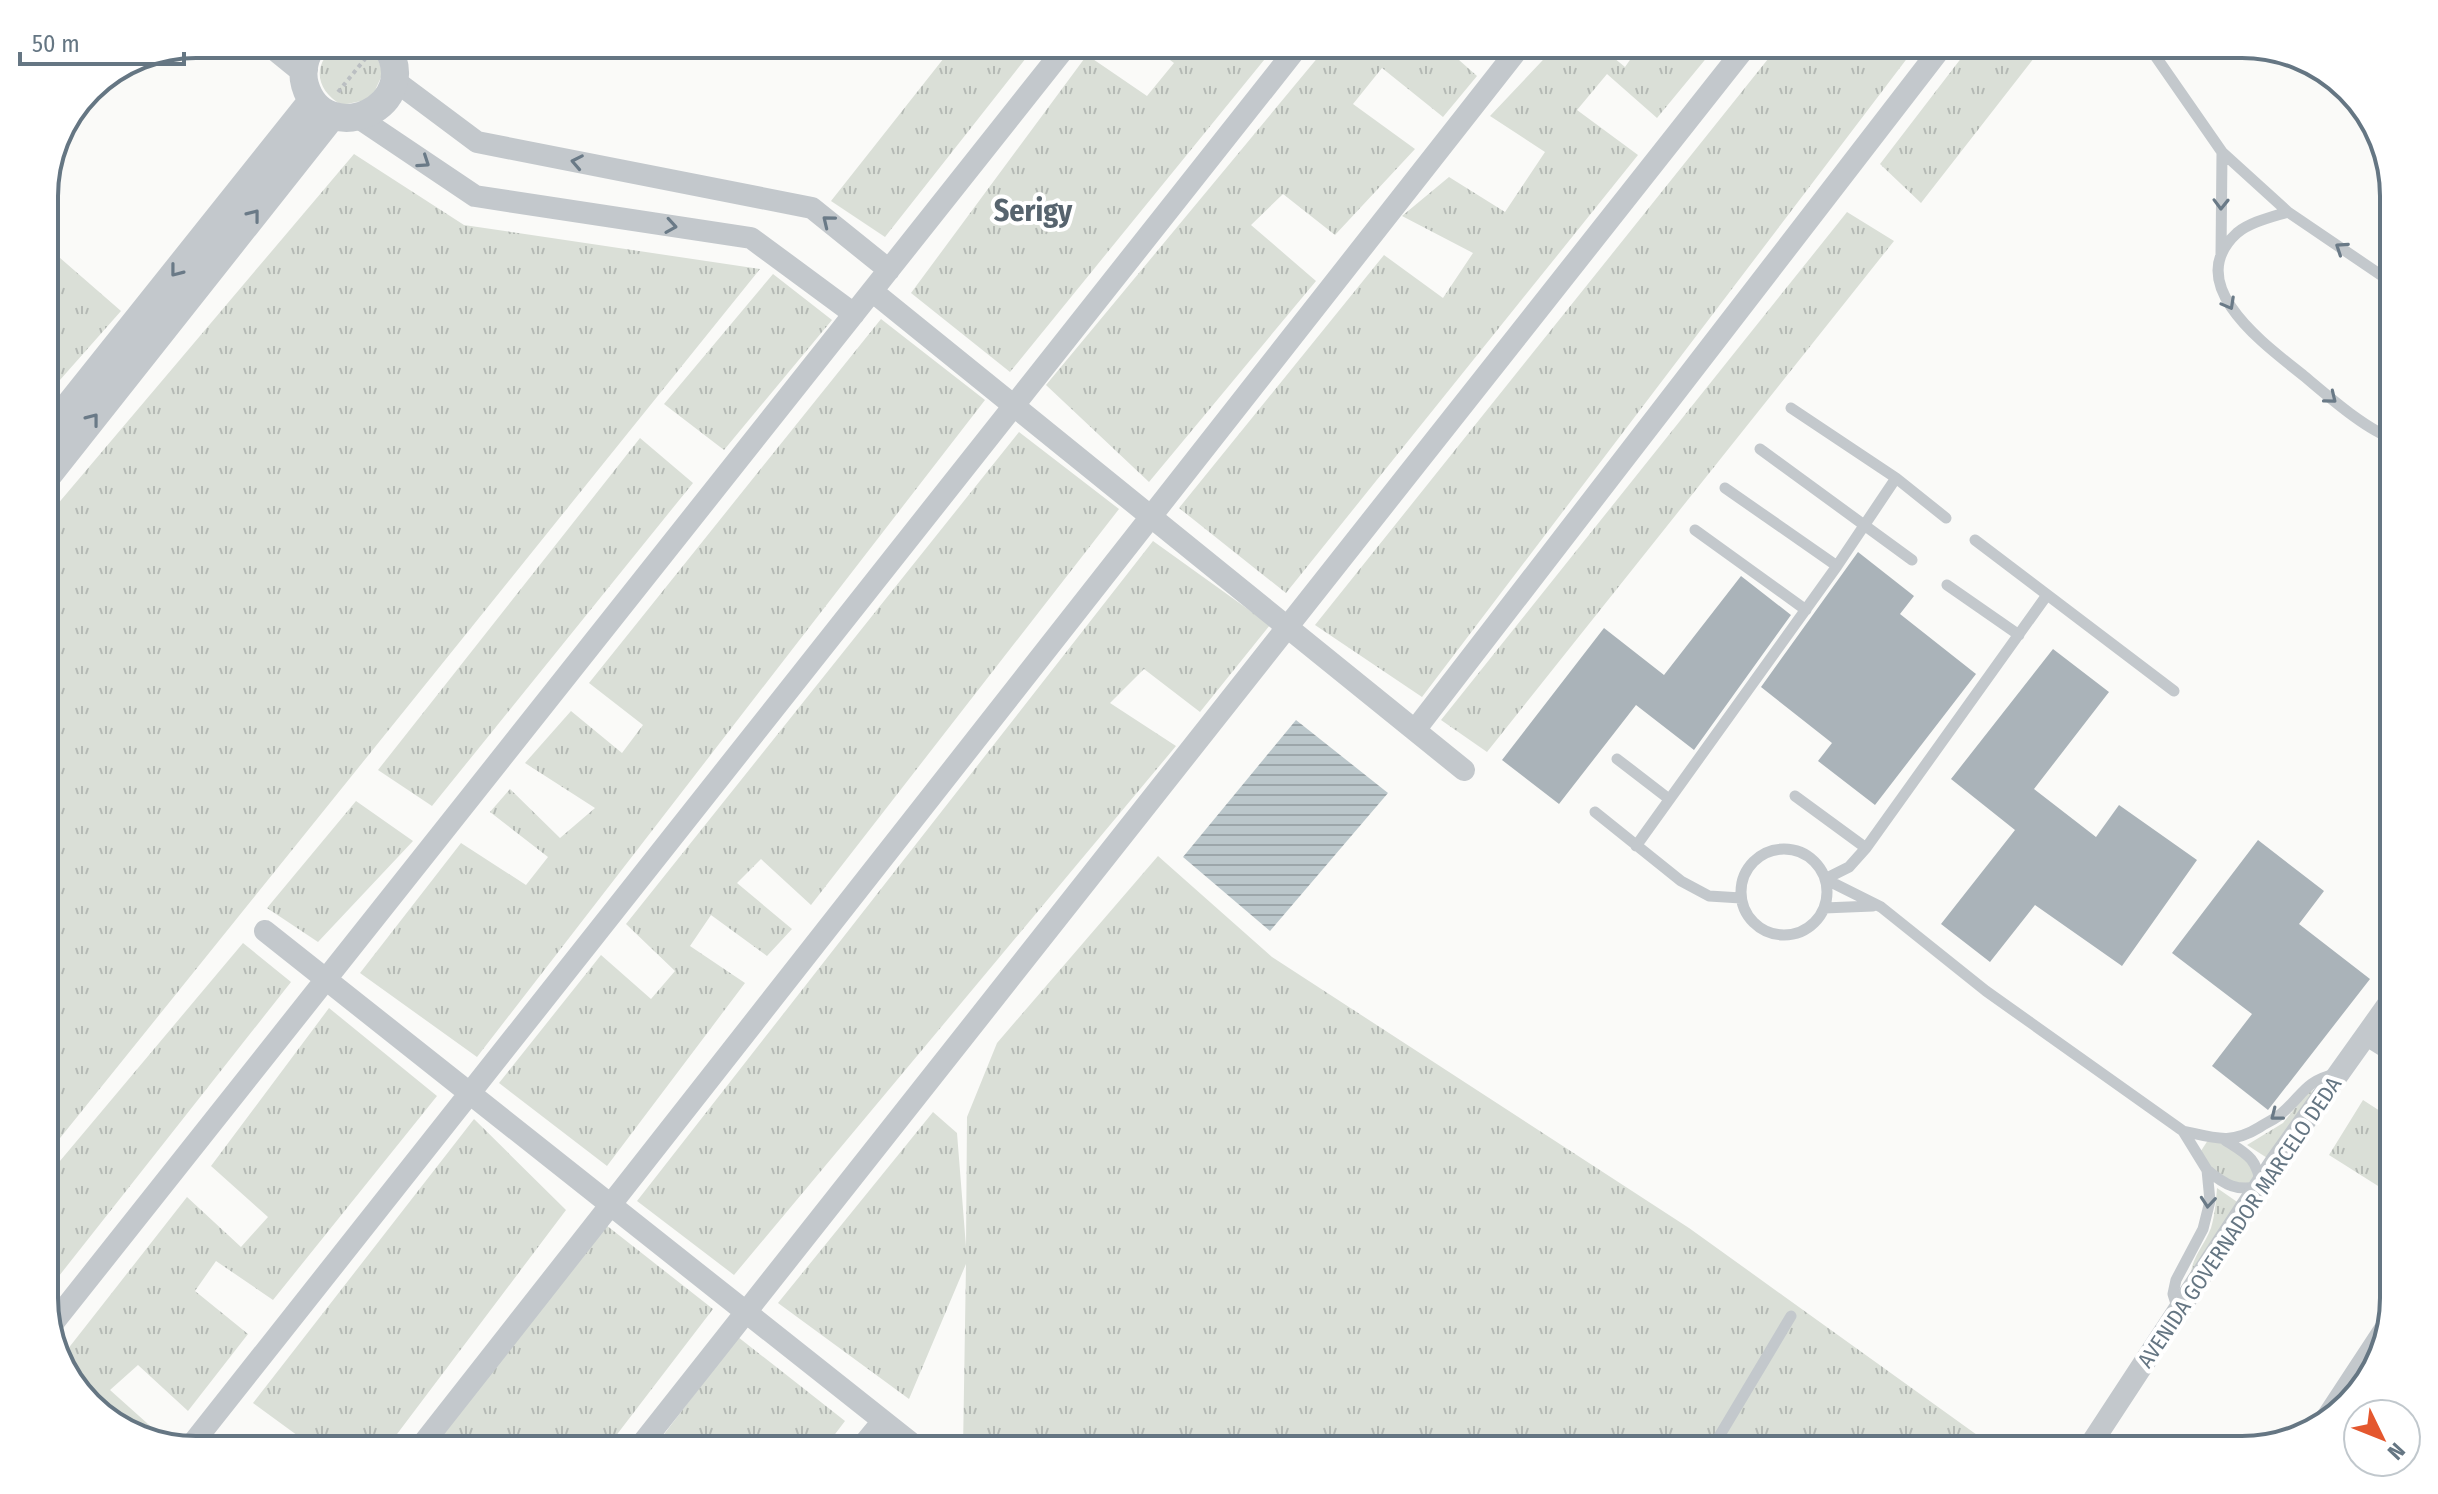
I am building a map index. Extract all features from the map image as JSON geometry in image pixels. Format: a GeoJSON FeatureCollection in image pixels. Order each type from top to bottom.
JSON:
{"type":"FeatureCollection","features":[{"type":"Feature","properties":{"kind":"street"},"geometry":{"type":"LineString","coordinates":[[309,58],[303,77],[335,111],[475,196],[751,238],[854,314]]}},
{"type":"Feature","properties":{"kind":"street"},"geometry":{"type":"LineString","coordinates":[[58,421],[335,111],[374,111],[385,101],[394,80],[393,58]]}},
{"type":"Feature","properties":{"kind":"street"},"geometry":{"type":"LineString","coordinates":[[59,1315],[1057,58]]}},
{"type":"Feature","properties":{"kind":"street"},"geometry":{"type":"LineString","coordinates":[[198,1436],[1289,58]]}},
{"type":"Feature","properties":{"kind":"street"},"geometry":{"type":"LineString","coordinates":[[429,1436],[1511,58]]}},
{"type":"Feature","properties":{"kind":"street"},"geometry":{"type":"LineString","coordinates":[[648,1436],[1737,58]]}},
{"type":"Feature","properties":{"kind":"street"},"geometry":{"type":"LineString","coordinates":[[1415,730],[1933,58]]}},
{"type":"Feature","properties":{"kind":"street"},"geometry":{"type":"LineString","coordinates":[[394,80],[477,142],[812,208],[889,270]]}},
{"type":"Feature","properties":{"kind":"street"},"geometry":{"type":"LineString","coordinates":[[58,462],[335,111]]}},
{"type":"Feature","properties":{"kind":"street"},"geometry":{"type":"LineString","coordinates":[[872,291],[1464,770]]}},
{"type":"Feature","properties":{"kind":"street"},"geometry":{"type":"LineString","coordinates":[[265,931],[902,1436]]}},
{"type":"Feature","properties":{"kind":"street","name":"AVENIDA GOVERNADOR MARCELO DEDA"},"geometry":{"type":"LineString","coordinates":[[2096,1436],[2261,1186],[2380,1016]]}},
{"type":"Feature","properties":{"kind":"street"},"geometry":{"type":"LineString","coordinates":[[2367,1035],[2380,1043]]}},
{"type":"Feature","properties":{"kind":"street"},"geometry":{"type":"LineString","coordinates":[[2344,1391],[2368,1355]]}},
{"type":"Feature","properties":{"kind":"street"},"geometry":{"type":"LineString","coordinates":[[871,1436],[883,1421]]}},
{"type":"Feature","properties":{"kind":"lane"},"geometry":{"type":"LineString","coordinates":[[2157,58],[2222,152],[2288,212],[2380,274]]}},
{"type":"Feature","properties":{"kind":"lane"},"geometry":{"type":"LineString","coordinates":[[2222,152],[2219,285],[2237,319],[2340,405],[2380,430]]}},
{"type":"Feature","properties":{"kind":"lane"},"geometry":{"type":"LineString","coordinates":[[2221,255],[2238,232],[2288,212]]}},
{"type":"Feature","properties":{"kind":"lane"},"geometry":{"type":"LineString","coordinates":[[1791,408],[1896,478],[1946,518]]}},
{"type":"Feature","properties":{"kind":"lane"},"geometry":{"type":"LineString","coordinates":[[1760,449],[1912,560]]}},
{"type":"Feature","properties":{"kind":"lane"},"geometry":{"type":"LineString","coordinates":[[1636,846],[1806,610],[1896,478]]}},
{"type":"Feature","properties":{"kind":"lane"},"geometry":{"type":"LineString","coordinates":[[1725,488],[1837,566]]}},
{"type":"Feature","properties":{"kind":"lane"},"geometry":{"type":"LineString","coordinates":[[1695,530],[1806,610]]}},
{"type":"Feature","properties":{"kind":"lane"},"geometry":{"type":"LineString","coordinates":[[1975,540],[2174,691]]}},
{"type":"Feature","properties":{"kind":"lane"},"geometry":{"type":"LineString","coordinates":[[1947,585],[2019,635]]}},
{"type":"Feature","properties":{"kind":"lane"},"geometry":{"type":"LineString","coordinates":[[1825,879],[1849,867],[1866,848],[2047,595]]}},
{"type":"Feature","properties":{"kind":"lane"},"geometry":{"type":"LineString","coordinates":[[1617,759],[1669,799]]}},
{"type":"Feature","properties":{"kind":"lane"},"geometry":{"type":"LineString","coordinates":[[1795,796],[1866,848]]}},
{"type":"Feature","properties":{"kind":"lane"},"geometry":{"type":"LineString","coordinates":[[1595,812],[1681,881],[1709,896],[1741,898]]}},
{"type":"Feature","properties":{"kind":"lane"},"geometry":{"type":"LineString","coordinates":[[1782,849],[1796,851],[1818,866],[1825,879],[1827,893],[1824,908],[1817,920],[1793,935],[1765,931],[1753,923],[1745,911],[1741,898],[1747,871],[1768,852],[1782,849]]}},
{"type":"Feature","properties":{"kind":"lane"},"geometry":{"type":"LineString","coordinates":[[1825,879],[1881,907],[1986,991],[2183,1131],[2207,1170],[2226,1185],[2245,1190],[2261,1186],[2259,1168],[2247,1153],[2223,1139]]}},
{"type":"Feature","properties":{"kind":"lane"},"geometry":{"type":"LineString","coordinates":[[1824,908],[1881,907]]}},
{"type":"Feature","properties":{"kind":"lane"},"geometry":{"type":"LineString","coordinates":[[2183,1131],[2223,1139],[2241,1138],[2281,1114],[2304,1088],[2320,1078],[2339,1073]]}},
{"type":"Feature","properties":{"kind":"lane"},"geometry":{"type":"LineString","coordinates":[[2178,1311],[2173,1294],[2176,1280],[2203,1229],[2210,1201],[2207,1170]]}},
{"type":"Feature","properties":{"kind":"lane"},"geometry":{"type":"LineString","coordinates":[[1719,1436],[1791,1316]]}},
{"type":"Feature","properties":{"kind":"green space"},"geometry":{"type":"Polygon","coordinates":[[[325,58],[377,58],[383,73],[371,99],[342,105],[321,83],[321,66],[325,58]]]}},
{"type":"Feature","properties":{"kind":"green space"},"geometry":{"type":"Polygon","coordinates":[[[944,58],[1026,58],[885,237],[831,201],[944,58]]]}},
{"type":"Feature","properties":{"kind":"green space"},"geometry":{"type":"Polygon","coordinates":[[[1085,58],[1091,58],[1147,96],[1174,63],[1167,58],[1266,58],[1010,372],[911,293],[1085,58]]]}},
{"type":"Feature","properties":{"kind":"green space"},"geometry":{"type":"Polygon","coordinates":[[[1317,58],[1457,58],[1477,76],[1443,117],[1382,68],[1353,104],[1415,149],[1335,235],[1283,194],[1251,225],[1316,281],[1149,482],[1046,385],[1317,58]]]}},
{"type":"Feature","properties":{"kind":"green space"},"geometry":{"type":"Polygon","coordinates":[[[1545,58],[1614,58],[1625,67],[1631,58],[1706,58],[1657,118],[1607,74],[1577,110],[1638,155],[1286,593],[1179,508],[1384,255],[1443,298],[1473,253],[1402,216],[1449,177],[1505,212],[1545,152],[1490,116],[1545,58]]]}},
{"type":"Feature","properties":{"kind":"green space"},"geometry":{"type":"Polygon","coordinates":[[[1769,58],[1907,58],[1422,697],[1315,625],[1769,58]]]}},
{"type":"Feature","properties":{"kind":"green space"},"geometry":{"type":"Polygon","coordinates":[[[1961,58],[2034,58],[1921,203],[1880,164],[1961,58]]]}},
{"type":"Feature","properties":{"kind":"green space"},"geometry":{"type":"Polygon","coordinates":[[[354,154],[464,225],[760,269],[58,1141],[58,504],[354,154]]]}},
{"type":"Feature","properties":{"kind":"green space"},"geometry":{"type":"Polygon","coordinates":[[[1847,212],[1894,241],[1487,752],[1441,720],[1847,212]]]}},
{"type":"Feature","properties":{"kind":"green space"},"geometry":{"type":"Polygon","coordinates":[[[58,256],[121,311],[58,382],[58,256]]]}},
{"type":"Feature","properties":{"kind":"green space"},"geometry":{"type":"Polygon","coordinates":[[[773,274],[832,320],[724,450],[664,404],[773,274]]]}},
{"type":"Feature","properties":{"kind":"green space"},"geometry":{"type":"Polygon","coordinates":[[[881,319],[985,400],[477,1057],[360,973],[461,843],[526,885],[548,857],[490,812],[510,789],[560,838],[595,808],[525,763],[571,711],[622,753],[643,725],[589,683],[881,319]]]}},
{"type":"Feature","properties":{"kind":"green space"},"geometry":{"type":"Polygon","coordinates":[[[1019,432],[1119,509],[811,905],[761,859],[737,883],[792,929],[767,956],[711,915],[690,946],[745,983],[607,1166],[499,1083],[601,955],[651,999],[675,971],[626,924],[1019,432]]]}},
{"type":"Feature","properties":{"kind":"green space"},"geometry":{"type":"Polygon","coordinates":[[[640,438],[693,483],[432,806],[378,770],[640,438]]]}},
{"type":"Feature","properties":{"kind":"green space"},"geometry":{"type":"Polygon","coordinates":[[[1153,541],[1270,625],[1200,712],[1144,669],[1110,703],[1176,746],[734,1275],[637,1201],[1153,541]]]}},
{"type":"Feature","properties":{"kind":"green space"},"geometry":{"type":"Polygon","coordinates":[[[356,801],[413,841],[318,942],[267,908],[356,801]]]}},
{"type":"Feature","properties":{"kind":"green space"},"geometry":{"type":"Polygon","coordinates":[[[1158,856],[1272,957],[1689,1228],[1979,1436],[963,1436],[966,1264],[909,1399],[778,1303],[933,1112],[957,1133],[966,1247],[967,1117],[997,1043],[1158,856]]]}},
{"type":"Feature","properties":{"kind":"green space"},"geometry":{"type":"Polygon","coordinates":[[[243,943],[291,982],[58,1277],[58,1163],[243,943]]]}},
{"type":"Feature","properties":{"kind":"green space"},"geometry":{"type":"Polygon","coordinates":[[[329,1008],[437,1096],[273,1300],[216,1261],[195,1291],[248,1334],[188,1411],[138,1365],[110,1390],[154,1429],[127,1418],[98,1396],[81,1375],[68,1349],[187,1197],[241,1247],[268,1217],[211,1166],[329,1008]]]}},
{"type":"Feature","properties":{"kind":"green space"},"geometry":{"type":"Polygon","coordinates":[[[2316,1089],[2275,1163],[2247,1145],[2283,1123],[2308,1092],[2316,1089]]]}},
{"type":"Feature","properties":{"kind":"green space"},"geometry":{"type":"Polygon","coordinates":[[[2363,1100],[2380,1111],[2380,1187],[2329,1155],[2363,1100]]]}},
{"type":"Feature","properties":{"kind":"green space"},"geometry":{"type":"Polygon","coordinates":[[[474,1119],[566,1210],[396,1436],[298,1436],[253,1403],[474,1119]]]}},
{"type":"Feature","properties":{"kind":"green space"},"geometry":{"type":"Polygon","coordinates":[[[2210,1137],[2247,1153],[2261,1186],[2226,1185],[2199,1154],[2210,1137]]]}},
{"type":"Feature","properties":{"kind":"green space"},"geometry":{"type":"Polygon","coordinates":[[[2217,1188],[2246,1208],[2191,1272],[2211,1228],[2217,1188]]]}},
{"type":"Feature","properties":{"kind":"green space"},"geometry":{"type":"Polygon","coordinates":[[[606,1225],[713,1309],[616,1436],[441,1436],[606,1225]]]}},
{"type":"Feature","properties":{"kind":"green space"},"geometry":{"type":"Polygon","coordinates":[[[738,1337],[845,1421],[834,1436],[663,1436],[738,1337]]]}},
{"type":"Feature","properties":{"kind":"shaded area"},"geometry":{"type":"Polygon","coordinates":[[[1296,720],[1388,793],[1270,931],[1183,857],[1296,720]]]}},
{"type":"Feature","properties":{"kind":"building"},"geometry":{"type":"Polygon","coordinates":[[[1858,552],[1914,596],[1900,614],[1976,674],[1875,805],[1818,761],[1832,743],[1761,687],[1858,552]]]}},
{"type":"Feature","properties":{"kind":"building"},"geometry":{"type":"Polygon","coordinates":[[[1741,576],[1791,615],[1694,750],[1636,705],[1559,804],[1502,760],[1604,628],[1664,675],[1741,576]]]}},
{"type":"Feature","properties":{"kind":"building"},"geometry":{"type":"Polygon","coordinates":[[[2053,649],[2109,692],[2034,789],[2096,837],[2119,805],[2197,860],[2122,966],[2035,905],[1990,962],[1941,924],[2015,830],[1951,779],[2053,649]]]}},
{"type":"Feature","properties":{"kind":"building"},"geometry":{"type":"Polygon","coordinates":[[[2258,840],[2324,891],[2299,924],[2370,979],[2268,1110],[2212,1066],[2252,1014],[2172,953],[2258,840]]]}},
{"type":"Feature","properties":{"kind":"district","name":"Serigy"},"geometry":{"type":"Point","coordinates":[1033,211]}}]}
